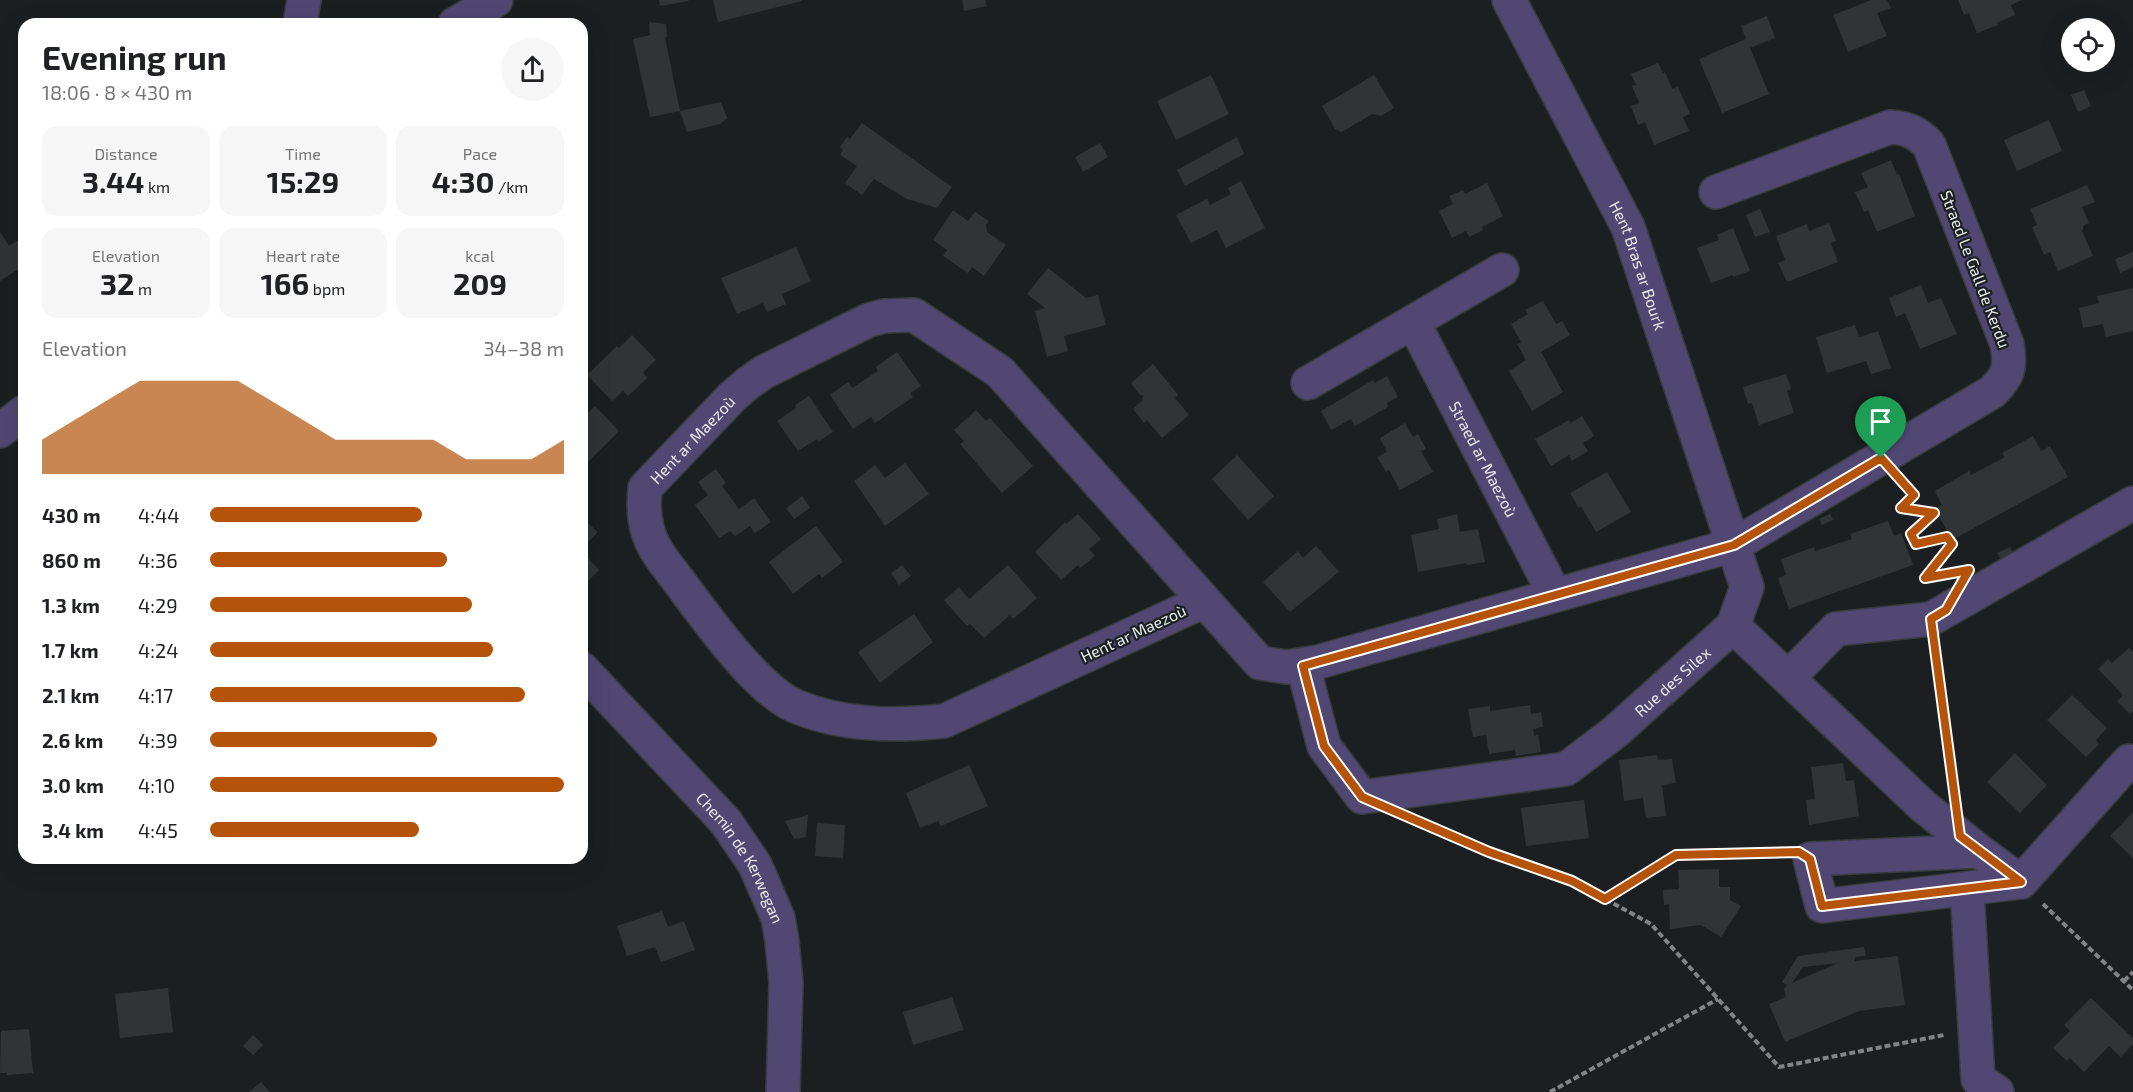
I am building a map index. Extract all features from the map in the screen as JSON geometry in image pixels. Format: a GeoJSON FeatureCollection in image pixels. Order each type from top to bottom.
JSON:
{"type":"FeatureCollection","features":[{"type":"Feature","properties":{"kind":"street"},"geometry":{"type":"LineString","coordinates":[[301,18],[304,0]]}},
{"type":"Feature","properties":{"kind":"street"},"geometry":{"type":"LineString","coordinates":[[465,18],[496,0]]}},
{"type":"Feature","properties":{"kind":"street","name":"Hent Bras ar Bourk"},"geometry":{"type":"LineString","coordinates":[[1509,0],[1628,227],[1747,587],[1733,626]]}},
{"type":"Feature","properties":{"kind":"street","name":"Straed Le Gall de Kerdu"},"geometry":{"type":"LineString","coordinates":[[1716,192],[1890,127],[1912,130],[1929,145],[2007,344],[2008,371],[2002,382],[1992,392],[1734,545]]}},
{"type":"Feature","properties":{"kind":"street"},"geometry":{"type":"LineString","coordinates":[[1308,383],[1502,270]]}},
{"type":"Feature","properties":{"kind":"street","name":"Hent ar Maezoù"},"geometry":{"type":"LineString","coordinates":[[1204,601],[944,721],[897,724],[821,716],[793,705],[766,686],[744,664],[690,597],[654,548],[645,519],[645,488],[732,397],[764,372],[869,320],[884,316],[914,315],[1000,372],[1260,663],[1273,666],[1303,666],[1734,545]]}},
{"type":"Feature","properties":{"kind":"street","name":"Straed ar Maezoù"},"geometry":{"type":"LineString","coordinates":[[1413,322],[1555,595]]}},
{"type":"Feature","properties":{"kind":"street"},"geometry":{"type":"LineString","coordinates":[[0,431],[18,417]]}},
{"type":"Feature","properties":{"kind":"street"},"geometry":{"type":"LineString","coordinates":[[1788,678],[1836,628],[1931,619],[2133,503]]}},
{"type":"Feature","properties":{"kind":"street"},"geometry":{"type":"LineString","coordinates":[[1733,626],[1923,806],[2021,882]]}},
{"type":"Feature","properties":{"kind":"street","name":"Rue des Silex"},"geometry":{"type":"LineString","coordinates":[[1303,666],[1324,746],[1362,797],[1566,769],[1615,732],[1733,626]]}},
{"type":"Feature","properties":{"kind":"street","name":"Chemin de Kerwegan"},"geometry":{"type":"LineString","coordinates":[[588,675],[726,822],[755,865],[778,918],[782,941],[786,983],[783,1092]]}},
{"type":"Feature","properties":{"kind":"street"},"geometry":{"type":"LineString","coordinates":[[1970,843],[1810,859],[1822,906],[2021,882],[2129,761]]}},
{"type":"Feature","properties":{"kind":"street"},"geometry":{"type":"LineString","coordinates":[[1967,889],[1978,1079],[1997,1092]]}},
{"type":"Feature","properties":{"kind":"path"},"geometry":{"type":"LineString","coordinates":[[1881,458],[1914,495],[1901,508],[1934,513],[1911,534],[1916,544],[1947,537],[1952,544],[1925,578],[1936,576]]}},
{"type":"Feature","properties":{"kind":"path"},"geometry":{"type":"LineString","coordinates":[[1931,619],[1970,843]]}},
{"type":"Feature","properties":{"kind":"path"},"geometry":{"type":"LineString","coordinates":[[1415,820],[1489,852],[1572,881],[1651,924],[1779,1067],[1974,1029]]}},
{"type":"Feature","properties":{"kind":"path"},"geometry":{"type":"LineString","coordinates":[[1605,899],[1676,855],[1799,852],[1810,859]]}},
{"type":"Feature","properties":{"kind":"path"},"geometry":{"type":"LineString","coordinates":[[2021,882],[2133,990]]}},
{"type":"Feature","properties":{"kind":"path"},"geometry":{"type":"LineString","coordinates":[[2124,981],[2133,972]]}},
{"type":"Feature","properties":{"kind":"path"},"geometry":{"type":"LineString","coordinates":[[1550,1092],[1718,999]]}},
{"type":"Feature","properties":{"kind":"building"},"geometry":{"type":"Polygon","coordinates":[[[659,0],[688,0],[689,1],[660,6],[659,0]]]}},
{"type":"Feature","properties":{"kind":"building"},"geometry":{"type":"Polygon","coordinates":[[[713,0],[802,0],[802,1],[718,22],[713,0]]]}},
{"type":"Feature","properties":{"kind":"building"},"geometry":{"type":"Polygon","coordinates":[[[962,0],[985,0],[987,6],[964,11],[962,0]]]}},
{"type":"Feature","properties":{"kind":"building"},"geometry":{"type":"Polygon","coordinates":[[[1871,0],[1887,0],[1891,8],[1877,13],[1887,36],[1848,52],[1833,15],[1871,0]]]}},
{"type":"Feature","properties":{"kind":"building"},"geometry":{"type":"Polygon","coordinates":[[[1958,0],[2022,0],[2011,5],[2015,15],[1977,33],[1969,13],[1964,15],[1958,0]]]}},
{"type":"Feature","properties":{"kind":"building"},"geometry":{"type":"Polygon","coordinates":[[[1767,16],[1775,38],[1750,48],[1769,94],[1722,113],[1699,59],[1746,39],[1741,26],[1767,16]]]}},
{"type":"Feature","properties":{"kind":"building"},"geometry":{"type":"Polygon","coordinates":[[[649,22],[666,24],[667,36],[665,38],[680,111],[650,117],[633,39],[650,35],[649,22]]]}},
{"type":"Feature","properties":{"kind":"building"},"geometry":{"type":"Polygon","coordinates":[[[1658,63],[1663,73],[1665,72],[1672,89],[1678,87],[1690,114],[1683,117],[1689,131],[1654,145],[1645,122],[1638,125],[1631,106],[1639,103],[1632,86],[1636,85],[1631,74],[1658,63]]]}},
{"type":"Feature","properties":{"kind":"building"},"geometry":{"type":"Polygon","coordinates":[[[1211,75],[1229,114],[1176,140],[1157,101],[1211,75]]]}},
{"type":"Feature","properties":{"kind":"building"},"geometry":{"type":"Polygon","coordinates":[[[1374,75],[1394,108],[1381,116],[1372,114],[1342,132],[1335,129],[1322,106],[1374,75]]]}},
{"type":"Feature","properties":{"kind":"building"},"geometry":{"type":"Polygon","coordinates":[[[2084,90],[2091,106],[2078,112],[2071,95],[2084,90]]]}},
{"type":"Feature","properties":{"kind":"building"},"geometry":{"type":"Polygon","coordinates":[[[721,102],[727,118],[720,124],[687,132],[680,111],[721,102]]]}},
{"type":"Feature","properties":{"kind":"building"},"geometry":{"type":"Polygon","coordinates":[[[2049,120],[2062,151],[2017,171],[2004,140],[2049,120]]]}},
{"type":"Feature","properties":{"kind":"building"},"geometry":{"type":"Polygon","coordinates":[[[862,123],[952,187],[937,208],[907,199],[874,179],[862,195],[845,183],[857,166],[840,155],[843,149],[840,147],[847,137],[850,139],[862,123]]]}},
{"type":"Feature","properties":{"kind":"building"},"geometry":{"type":"Polygon","coordinates":[[[1237,137],[1244,154],[1185,186],[1177,170],[1237,137]]]}},
{"type":"Feature","properties":{"kind":"building"},"geometry":{"type":"Polygon","coordinates":[[[1100,143],[1108,157],[1083,172],[1075,157],[1100,143]]]}},
{"type":"Feature","properties":{"kind":"building"},"geometry":{"type":"Polygon","coordinates":[[[1891,160],[1897,175],[1899,174],[1915,216],[1877,232],[1868,210],[1864,212],[1855,192],[1868,187],[1861,173],[1891,160]]]}},
{"type":"Feature","properties":{"kind":"building"},"geometry":{"type":"Polygon","coordinates":[[[1241,181],[1265,228],[1226,248],[1217,230],[1191,243],[1176,215],[1207,199],[1210,205],[1231,194],[1228,188],[1241,181]]]}},
{"type":"Feature","properties":{"kind":"building"},"geometry":{"type":"Polygon","coordinates":[[[1487,183],[1503,216],[1469,237],[1466,231],[1452,238],[1439,211],[1453,204],[1449,196],[1463,190],[1465,194],[1487,183]]]}},
{"type":"Feature","properties":{"kind":"building"},"geometry":{"type":"Polygon","coordinates":[[[2087,185],[2095,202],[2082,207],[2089,223],[2084,225],[2082,231],[2093,256],[2058,271],[2050,252],[2044,255],[2032,227],[2037,225],[2030,209],[2087,185]]]}},
{"type":"Feature","properties":{"kind":"building"},"geometry":{"type":"Polygon","coordinates":[[[1760,209],[1770,232],[1755,237],[1746,215],[1760,209]]]}},
{"type":"Feature","properties":{"kind":"building"},"geometry":{"type":"Polygon","coordinates":[[[953,210],[968,221],[975,212],[989,221],[986,225],[987,232],[1006,245],[984,276],[972,267],[968,273],[943,256],[947,250],[933,240],[953,210]]]}},
{"type":"Feature","properties":{"kind":"building"},"geometry":{"type":"Polygon","coordinates":[[[1829,223],[1836,241],[1831,243],[1838,262],[1787,282],[1778,263],[1785,260],[1776,236],[1807,224],[1809,231],[1829,223]]]}},
{"type":"Feature","properties":{"kind":"building"},"geometry":{"type":"Polygon","coordinates":[[[1733,228],[1750,271],[1711,283],[1697,248],[1719,240],[1717,235],[1733,228]]]}},
{"type":"Feature","properties":{"kind":"building"},"geometry":{"type":"Polygon","coordinates":[[[0,232],[9,246],[18,240],[18,269],[0,281],[0,232]]]}},
{"type":"Feature","properties":{"kind":"building"},"geometry":{"type":"Polygon","coordinates":[[[796,247],[811,281],[782,294],[786,304],[767,312],[763,303],[737,314],[721,278],[796,247]]]}},
{"type":"Feature","properties":{"kind":"building"},"geometry":{"type":"Polygon","coordinates":[[[2133,252],[2133,267],[2120,273],[2115,259],[2133,252]]]}},
{"type":"Feature","properties":{"kind":"building"},"geometry":{"type":"Polygon","coordinates":[[[1048,268],[1086,298],[1098,295],[1106,325],[1064,336],[1068,351],[1047,357],[1035,311],[1045,308],[1027,294],[1048,268]]]}},
{"type":"Feature","properties":{"kind":"building"},"geometry":{"type":"Polygon","coordinates":[[[1921,285],[1928,303],[1941,298],[1957,334],[1920,349],[1905,313],[1896,317],[1889,298],[1921,285]]]}},
{"type":"Feature","properties":{"kind":"building"},"geometry":{"type":"Polygon","coordinates":[[[2133,288],[2133,331],[2106,337],[2103,324],[2083,328],[2079,308],[2099,303],[2097,296],[2133,288]]]}},
{"type":"Feature","properties":{"kind":"building"},"geometry":{"type":"Polygon","coordinates":[[[1543,301],[1556,324],[1562,321],[1570,335],[1541,352],[1563,392],[1532,411],[1509,371],[1526,360],[1517,344],[1521,342],[1511,324],[1528,314],[1525,310],[1543,301]]]}},
{"type":"Feature","properties":{"kind":"building"},"geometry":{"type":"Polygon","coordinates":[[[1855,325],[1859,337],[1878,331],[1891,368],[1871,374],[1866,361],[1827,373],[1816,337],[1855,325]]]}},
{"type":"Feature","properties":{"kind":"building"},"geometry":{"type":"Polygon","coordinates":[[[632,335],[656,360],[643,372],[647,378],[628,396],[623,391],[612,401],[588,374],[617,346],[619,348],[632,335]]]}},
{"type":"Feature","properties":{"kind":"building"},"geometry":{"type":"Polygon","coordinates":[[[897,352],[921,386],[910,393],[913,397],[875,423],[871,417],[853,429],[830,395],[848,382],[852,388],[878,371],[876,367],[897,352]]]}},
{"type":"Feature","properties":{"kind":"building"},"geometry":{"type":"Polygon","coordinates":[[[1153,364],[1178,395],[1175,398],[1189,415],[1162,438],[1147,420],[1144,423],[1133,409],[1142,401],[1143,395],[1140,395],[1131,383],[1153,364]]]}},
{"type":"Feature","properties":{"kind":"building"},"geometry":{"type":"Polygon","coordinates":[[[1786,374],[1791,389],[1787,391],[1794,413],[1759,425],[1752,403],[1748,404],[1743,387],[1786,374]]]}},
{"type":"Feature","properties":{"kind":"building"},"geometry":{"type":"Polygon","coordinates":[[[1387,376],[1398,397],[1387,403],[1388,407],[1355,426],[1351,419],[1331,430],[1321,411],[1373,380],[1375,383],[1387,376]]]}},
{"type":"Feature","properties":{"kind":"building"},"geometry":{"type":"Polygon","coordinates":[[[809,396],[833,432],[798,451],[777,421],[809,396]]]}},
{"type":"Feature","properties":{"kind":"building"},"geometry":{"type":"Polygon","coordinates":[[[595,406],[619,431],[588,462],[588,413],[595,406]]]}},
{"type":"Feature","properties":{"kind":"building"},"geometry":{"type":"Polygon","coordinates":[[[976,410],[986,421],[990,418],[1033,466],[1002,493],[960,444],[964,441],[954,430],[976,410]]]}},
{"type":"Feature","properties":{"kind":"building"},"geometry":{"type":"Polygon","coordinates":[[[1582,416],[1594,436],[1583,443],[1588,451],[1572,461],[1569,455],[1551,466],[1535,439],[1569,420],[1571,423],[1582,416]]]}},
{"type":"Feature","properties":{"kind":"building"},"geometry":{"type":"Polygon","coordinates":[[[1405,423],[1413,437],[1418,434],[1426,449],[1421,451],[1433,472],[1400,490],[1389,470],[1386,472],[1377,457],[1387,452],[1380,438],[1405,423]]]}},
{"type":"Feature","properties":{"kind":"building"},"geometry":{"type":"Polygon","coordinates":[[[2033,436],[2041,451],[2050,446],[2068,477],[1952,540],[1935,509],[1942,505],[1935,491],[1969,471],[1971,475],[2005,457],[2002,453],[2033,436]]]}},
{"type":"Feature","properties":{"kind":"building"},"geometry":{"type":"Polygon","coordinates":[[[1237,455],[1274,496],[1248,520],[1212,479],[1237,455]]]}},
{"type":"Feature","properties":{"kind":"building"},"geometry":{"type":"Polygon","coordinates":[[[905,463],[929,494],[885,526],[854,481],[875,465],[885,478],[905,463]]]}},
{"type":"Feature","properties":{"kind":"building"},"geometry":{"type":"Polygon","coordinates":[[[716,469],[726,483],[722,486],[739,509],[754,498],[771,522],[755,533],[750,526],[735,536],[730,531],[719,538],[695,505],[708,495],[698,482],[716,469]]]}},
{"type":"Feature","properties":{"kind":"building"},"geometry":{"type":"Polygon","coordinates":[[[1607,472],[1631,512],[1596,532],[1581,506],[1579,508],[1570,493],[1607,472]]]}},
{"type":"Feature","properties":{"kind":"building"},"geometry":{"type":"Polygon","coordinates":[[[802,496],[810,508],[794,519],[786,508],[802,496]]]}},
{"type":"Feature","properties":{"kind":"building"},"geometry":{"type":"Polygon","coordinates":[[[1078,514],[1101,539],[1089,549],[1095,556],[1080,568],[1078,565],[1061,580],[1035,552],[1065,522],[1066,524],[1078,514]]]}},
{"type":"Feature","properties":{"kind":"building"},"geometry":{"type":"Polygon","coordinates":[[[1457,514],[1460,532],[1478,529],[1485,562],[1467,565],[1466,563],[1418,572],[1411,535],[1439,529],[1437,519],[1457,514]]]}},
{"type":"Feature","properties":{"kind":"building"},"geometry":{"type":"Polygon","coordinates":[[[1830,514],[1833,520],[1822,525],[1819,519],[1830,514]]]}},
{"type":"Feature","properties":{"kind":"building"},"geometry":{"type":"Polygon","coordinates":[[[1888,521],[1894,536],[1901,533],[1913,565],[1789,609],[1778,578],[1786,575],[1781,559],[1814,547],[1815,551],[1852,539],[1850,534],[1888,521]]]}},
{"type":"Feature","properties":{"kind":"building"},"geometry":{"type":"Polygon","coordinates":[[[588,523],[598,532],[588,542],[588,523]]]}},
{"type":"Feature","properties":{"kind":"building"},"geometry":{"type":"Polygon","coordinates":[[[816,526],[843,562],[822,578],[819,574],[793,594],[769,562],[816,526]]]}},
{"type":"Feature","properties":{"kind":"building"},"geometry":{"type":"Polygon","coordinates":[[[1316,546],[1339,572],[1290,612],[1263,582],[1298,551],[1303,558],[1316,546]]]}},
{"type":"Feature","properties":{"kind":"building"},"geometry":{"type":"Polygon","coordinates":[[[2010,547],[2017,560],[2005,568],[1997,553],[2010,547]]]}},
{"type":"Feature","properties":{"kind":"building"},"geometry":{"type":"Polygon","coordinates":[[[588,558],[599,570],[588,581],[588,558]]]}},
{"type":"Feature","properties":{"kind":"building"},"geometry":{"type":"Polygon","coordinates":[[[902,565],[911,576],[899,585],[891,573],[902,565]]]}},
{"type":"Feature","properties":{"kind":"building"},"geometry":{"type":"Polygon","coordinates":[[[1008,565],[1037,598],[1013,619],[1010,615],[984,638],[970,624],[967,626],[944,600],[959,587],[969,599],[1008,565]]]}},
{"type":"Feature","properties":{"kind":"building"},"geometry":{"type":"Polygon","coordinates":[[[914,614],[933,642],[880,683],[858,652],[914,614]]]}},
{"type":"Feature","properties":{"kind":"building"},"geometry":{"type":"Polygon","coordinates":[[[2129,648],[2133,652],[2133,711],[2130,714],[2117,701],[2123,695],[2098,669],[2108,659],[2112,663],[2129,648]]]}},
{"type":"Feature","properties":{"kind":"building"},"geometry":{"type":"Polygon","coordinates":[[[2072,695],[2107,728],[2096,740],[2099,744],[2086,757],[2047,720],[2072,695]]]}},
{"type":"Feature","properties":{"kind":"building"},"geometry":{"type":"Polygon","coordinates":[[[1530,705],[1531,714],[1541,712],[1543,727],[1533,729],[1534,736],[1538,735],[1541,752],[1516,756],[1515,750],[1489,754],[1486,735],[1473,737],[1468,709],[1490,706],[1490,711],[1530,705]]]}},
{"type":"Feature","properties":{"kind":"building"},"geometry":{"type":"Polygon","coordinates":[[[2015,753],[2047,785],[2020,813],[1987,782],[2015,753]]]}},
{"type":"Feature","properties":{"kind":"building"},"geometry":{"type":"Polygon","coordinates":[[[1657,755],[1658,760],[1672,759],[1676,783],[1662,785],[1666,816],[1646,818],[1643,798],[1624,801],[1619,760],[1657,755]]]}},
{"type":"Feature","properties":{"kind":"building"},"geometry":{"type":"Polygon","coordinates":[[[1843,763],[1846,781],[1854,780],[1859,816],[1809,825],[1806,800],[1815,799],[1811,767],[1843,763]]]}},
{"type":"Feature","properties":{"kind":"building"},"geometry":{"type":"Polygon","coordinates":[[[969,765],[988,806],[941,826],[938,821],[920,828],[906,793],[969,765]]]}},
{"type":"Feature","properties":{"kind":"building"},"geometry":{"type":"Polygon","coordinates":[[[1584,800],[1589,838],[1526,846],[1521,808],[1584,800]]]}},
{"type":"Feature","properties":{"kind":"building"},"geometry":{"type":"Polygon","coordinates":[[[2133,812],[2133,858],[2110,836],[2133,812]]]}},
{"type":"Feature","properties":{"kind":"building"},"geometry":{"type":"Polygon","coordinates":[[[808,815],[806,837],[794,839],[785,821],[808,815]]]}},
{"type":"Feature","properties":{"kind":"building"},"geometry":{"type":"Polygon","coordinates":[[[817,823],[845,825],[843,858],[815,856],[817,823]]]}},
{"type":"Feature","properties":{"kind":"building"},"geometry":{"type":"Polygon","coordinates":[[[1719,869],[1719,887],[1730,887],[1730,900],[1741,906],[1721,937],[1701,925],[1670,929],[1669,904],[1664,905],[1663,890],[1679,889],[1678,870],[1719,869]]]}},
{"type":"Feature","properties":{"kind":"building"},"geometry":{"type":"Polygon","coordinates":[[[662,911],[668,927],[684,921],[695,950],[661,962],[655,947],[627,956],[617,926],[662,911]]]}},
{"type":"Feature","properties":{"kind":"building"},"geometry":{"type":"Polygon","coordinates":[[[1864,947],[1866,956],[1855,957],[1855,961],[1898,956],[1905,1005],[1859,1011],[1785,1042],[1769,1004],[1786,997],[1784,989],[1787,985],[1782,982],[1798,956],[1864,947]],[[1838,963],[1803,967],[1792,983],[1838,963]]]}},
{"type":"Feature","properties":{"kind":"building"},"geometry":{"type":"Polygon","coordinates":[[[168,988],[173,1032],[120,1038],[115,994],[168,988]]]}},
{"type":"Feature","properties":{"kind":"building"},"geometry":{"type":"Polygon","coordinates":[[[952,997],[964,1030],[913,1045],[903,1012],[952,997]]]}},
{"type":"Feature","properties":{"kind":"building"},"geometry":{"type":"Polygon","coordinates":[[[2091,998],[2133,1038],[2133,1044],[2121,1057],[2109,1046],[2084,1072],[2070,1058],[2067,1061],[2053,1048],[2070,1031],[2064,1025],[2091,998]]]}},
{"type":"Feature","properties":{"kind":"building"},"geometry":{"type":"Polygon","coordinates":[[[29,1029],[33,1073],[7,1075],[7,1073],[0,1073],[1,1031],[29,1029]]]}},
{"type":"Feature","properties":{"kind":"building"},"geometry":{"type":"Polygon","coordinates":[[[253,1035],[263,1045],[253,1055],[243,1046],[253,1035]]]}},
{"type":"Feature","properties":{"kind":"building"},"geometry":{"type":"Polygon","coordinates":[[[261,1082],[270,1092],[249,1092],[261,1082]]]}},
{"type":"Feature","properties":{"kind":"route"},"geometry":{"type":"LineString","coordinates":[[1881,458],[1914,495],[1901,508],[1934,513],[1911,534],[1916,544],[1947,537],[1952,544],[1925,578],[1969,570],[1946,610],[1931,619],[1960,836],[2021,882],[1822,906],[1810,859],[1799,852],[1676,855],[1605,899],[1572,881],[1489,852],[1362,797],[1324,746],[1303,666],[1734,545],[1881,458]]}}]}
